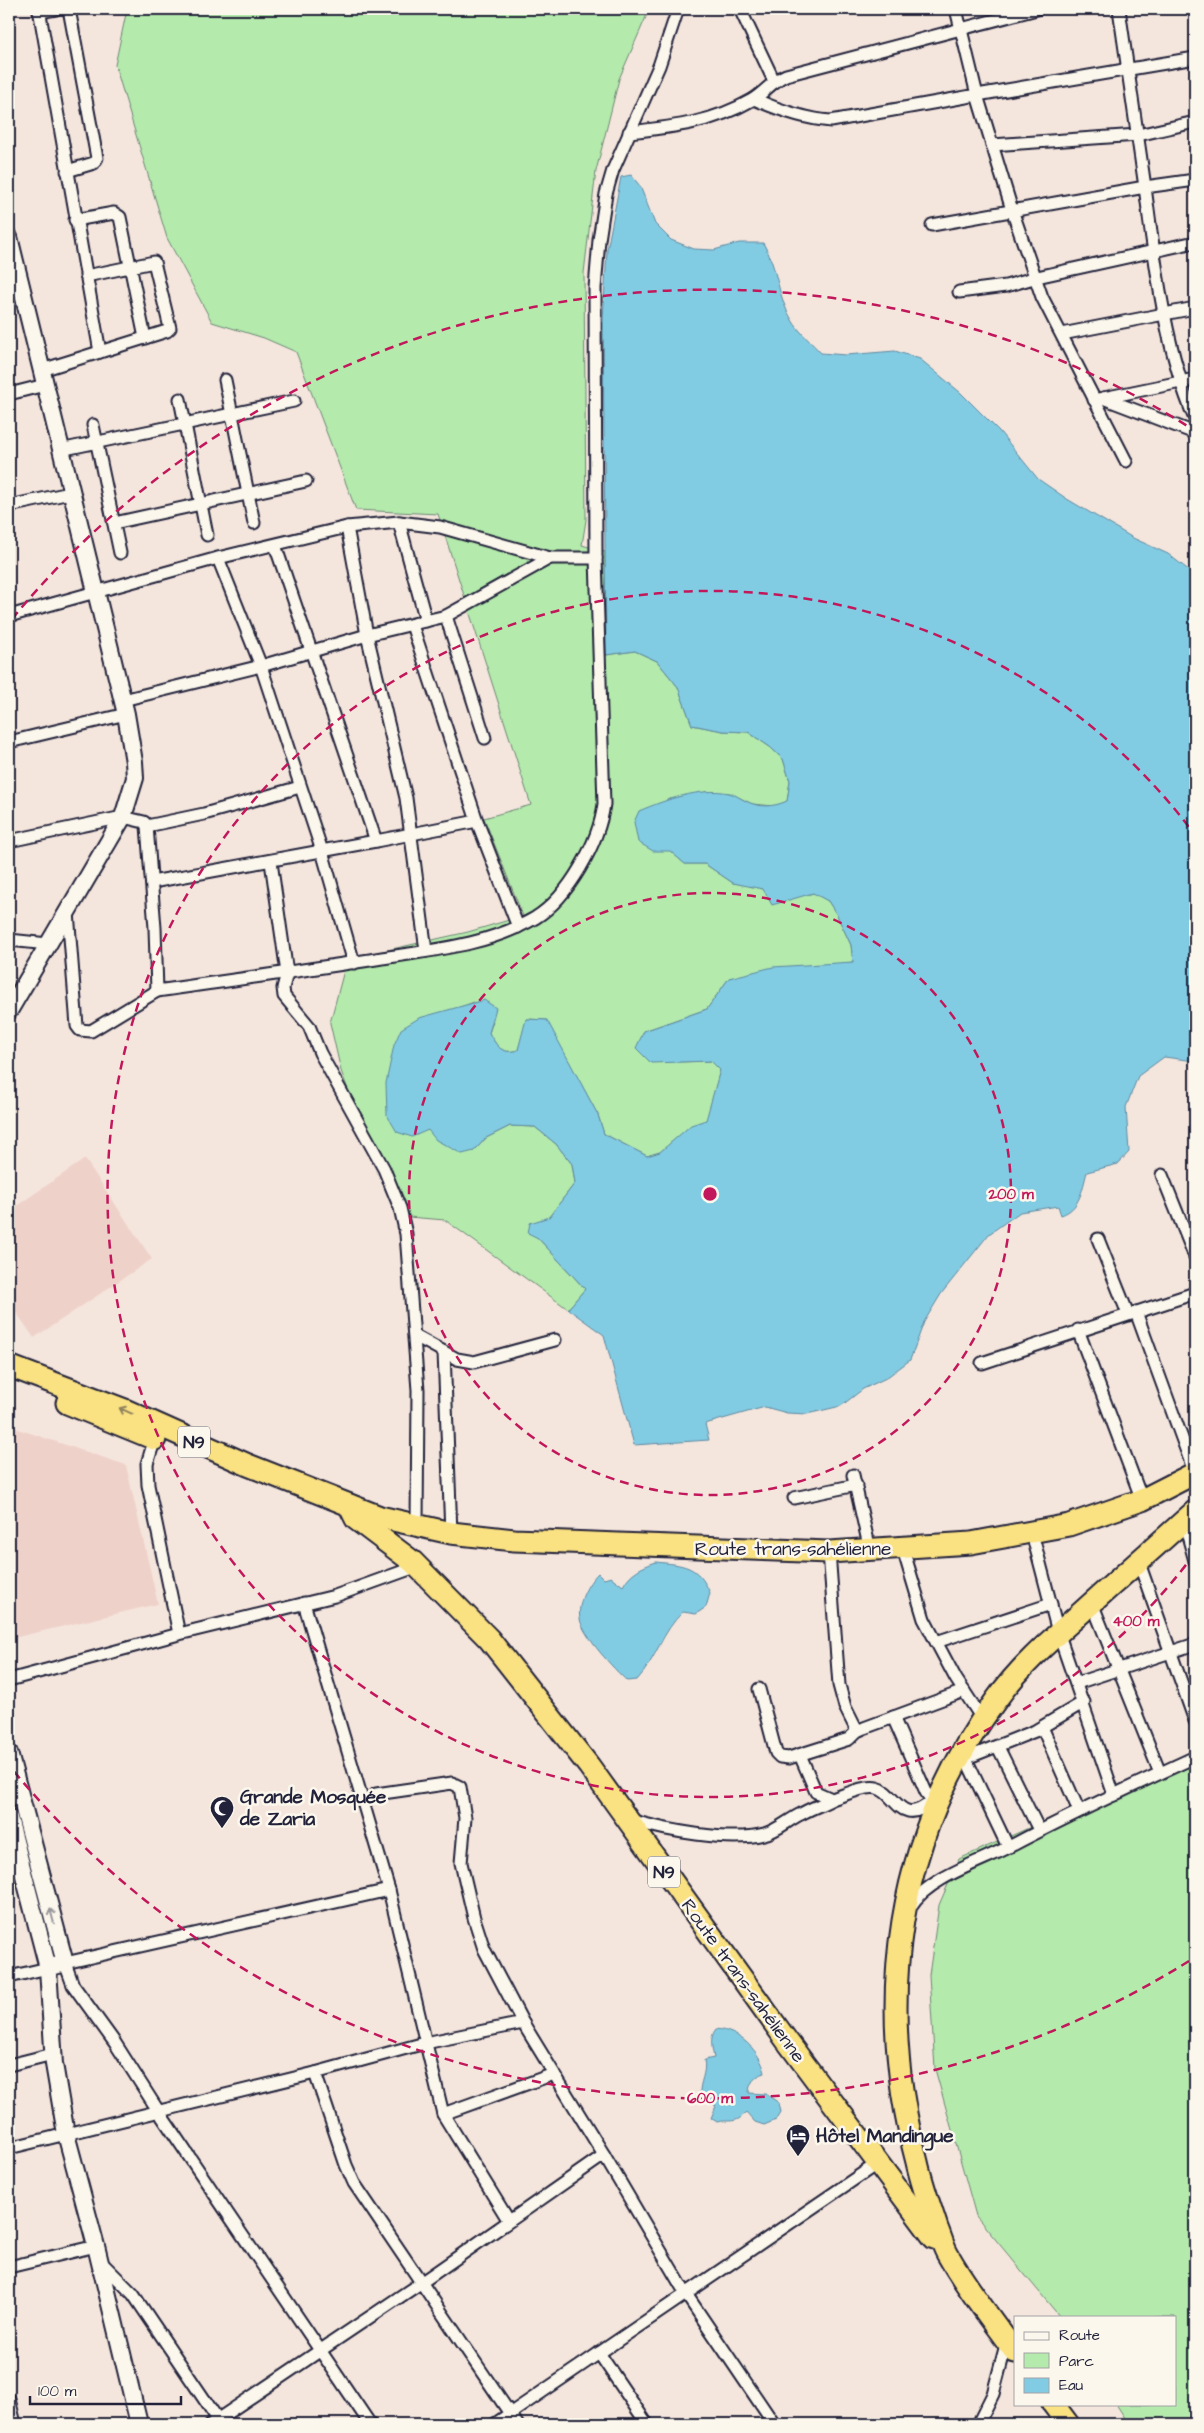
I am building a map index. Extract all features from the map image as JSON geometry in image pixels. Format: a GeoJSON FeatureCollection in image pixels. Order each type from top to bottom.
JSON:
{"type":"FeatureCollection","features":[{"type":"Feature","properties":{"kind":"highway","name":"Route trans-sahélienne"},"geometry":{"type":"LineString","coordinates":[[9,1366],[125,1410],[157,1433]]}},
{"type":"Feature","properties":{"kind":"highway","name":"Route trans-sahélienne"},"geometry":{"type":"LineString","coordinates":[[9,1381],[248,1465],[351,1510],[451,1533],[514,1540],[828,1552],[903,1549],[971,1543],[1069,1525],[1142,1500],[1195,1473]]}},
{"type":"Feature","properties":{"kind":"highway","name":"Route trans-sahélienne"},"geometry":{"type":"LineString","coordinates":[[351,1510],[418,1566],[489,1639],[589,1766],[787,2041],[947,2254]]}},
{"type":"Feature","properties":{"kind":"highway"},"geometry":{"type":"LineString","coordinates":[[1011,2347],[947,2254],[923,2186],[907,2126],[899,2078],[895,2024],[902,1923],[915,1866],[934,1804],[962,1760],[982,1720],[1018,1674],[1058,1632],[1190,1516]]}},
{"type":"Feature","properties":{"kind":"highway"},"geometry":{"type":"LineString","coordinates":[[1054,2406],[1068,2424]]}},
{"type":"Feature","properties":{"kind":"street"},"geometry":{"type":"LineString","coordinates":[[56,9],[39,10],[100,352]]}},
{"type":"Feature","properties":{"kind":"street"},"geometry":{"type":"LineString","coordinates":[[67,171],[94,164],[97,158],[69,9]]}},
{"type":"Feature","properties":{"kind":"street"},"geometry":{"type":"LineString","coordinates":[[68,912],[77,1026],[80,1030],[91,1031],[157,990],[354,963],[481,941],[518,927],[537,917],[561,893],[589,850],[601,822],[604,804],[596,558],[596,278],[606,194],[629,132],[659,66],[678,9]]}},
{"type":"Feature","properties":{"kind":"street"},"geometry":{"type":"LineString","coordinates":[[740,9],[774,81]]}},
{"type":"Feature","properties":{"kind":"street"},"geometry":{"type":"LineString","coordinates":[[956,9],[977,95],[1012,210],[1037,277],[1042,297],[1098,399],[1126,461]]}},
{"type":"Feature","properties":{"kind":"street"},"geometry":{"type":"LineString","coordinates":[[629,132],[716,118],[754,99],[774,81],[795,72],[1037,9]]}},
{"type":"Feature","properties":{"kind":"street"},"geometry":{"type":"LineString","coordinates":[[1120,9],[1153,251],[1165,314],[1182,382],[1195,419]]}},
{"type":"Feature","properties":{"kind":"street"},"geometry":{"type":"LineString","coordinates":[[754,99],[790,113],[831,121],[1195,58]]}},
{"type":"Feature","properties":{"kind":"street"},"geometry":{"type":"LineString","coordinates":[[992,144],[1138,135],[1195,122]]}},
{"type":"Feature","properties":{"kind":"street"},"geometry":{"type":"LineString","coordinates":[[932,225],[1145,187],[1195,180]]}},
{"type":"Feature","properties":{"kind":"street"},"geometry":{"type":"LineString","coordinates":[[75,220],[114,213],[118,214],[145,338]]}},
{"type":"Feature","properties":{"kind":"street"},"geometry":{"type":"LineString","coordinates":[[9,237],[12,262],[43,378],[124,707],[135,778],[122,817],[9,1011]]}},
{"type":"Feature","properties":{"kind":"street"},"geometry":{"type":"LineString","coordinates":[[959,292],[1006,286],[1037,277],[1195,242]]}},
{"type":"Feature","properties":{"kind":"street"},"geometry":{"type":"LineString","coordinates":[[9,394],[100,352],[167,331],[170,325],[156,264],[150,261],[86,276]]}},
{"type":"Feature","properties":{"kind":"street"},"geometry":{"type":"LineString","coordinates":[[1062,334],[1195,308]]}},
{"type":"Feature","properties":{"kind":"street"},"geometry":{"type":"LineString","coordinates":[[1098,399],[1195,379]]}},
{"type":"Feature","properties":{"kind":"street"},"geometry":{"type":"LineString","coordinates":[[225,380],[254,523]]}},
{"type":"Feature","properties":{"kind":"street"},"geometry":{"type":"LineString","coordinates":[[180,399],[207,535]]}},
{"type":"Feature","properties":{"kind":"street"},"geometry":{"type":"LineString","coordinates":[[1098,399],[1195,433]]}},
{"type":"Feature","properties":{"kind":"street"},"geometry":{"type":"LineString","coordinates":[[60,450],[294,401]]}},
{"type":"Feature","properties":{"kind":"street"},"geometry":{"type":"LineString","coordinates":[[93,425],[120,553]]}},
{"type":"Feature","properties":{"kind":"street"},"geometry":{"type":"LineString","coordinates":[[114,522],[306,481]]}},
{"type":"Feature","properties":{"kind":"street"},"geometry":{"type":"LineString","coordinates":[[9,506],[70,493]]}},
{"type":"Feature","properties":{"kind":"street"},"geometry":{"type":"LineString","coordinates":[[9,616],[218,558],[347,527],[399,522],[440,528],[550,558],[596,558]]}},
{"type":"Feature","properties":{"kind":"street"},"geometry":{"type":"LineString","coordinates":[[399,522],[426,621]]}},
{"type":"Feature","properties":{"kind":"street"},"geometry":{"type":"LineString","coordinates":[[347,527],[367,635],[406,798],[409,836],[426,951]]}},
{"type":"Feature","properties":{"kind":"street"},"geometry":{"type":"LineString","coordinates":[[275,545],[376,841]]}},
{"type":"Feature","properties":{"kind":"street"},"geometry":{"type":"LineString","coordinates":[[218,558],[261,666],[322,851],[354,963]]}},
{"type":"Feature","properties":{"kind":"street"},"geometry":{"type":"LineString","coordinates":[[9,742],[367,635],[446,616],[550,558]]}},
{"type":"Feature","properties":{"kind":"street"},"geometry":{"type":"LineString","coordinates":[[446,616],[485,738]]}},
{"type":"Feature","properties":{"kind":"street"},"geometry":{"type":"LineString","coordinates":[[412,625],[477,821],[518,927]]}},
{"type":"Feature","properties":{"kind":"street"},"geometry":{"type":"LineString","coordinates":[[147,826],[204,814],[300,787]]}},
{"type":"Feature","properties":{"kind":"street"},"geometry":{"type":"LineString","coordinates":[[9,841],[122,817],[142,820],[147,826],[152,882],[157,990]]}},
{"type":"Feature","properties":{"kind":"street"},"geometry":{"type":"LineString","coordinates":[[152,882],[271,862],[477,821]]}},
{"type":"Feature","properties":{"kind":"street"},"geometry":{"type":"LineString","coordinates":[[271,862],[287,973],[283,988],[284,996],[309,1026],[320,1053],[395,1191],[406,1234],[415,1336],[419,1427],[417,1526]]}},
{"type":"Feature","properties":{"kind":"street"},"geometry":{"type":"LineString","coordinates":[[9,940],[48,944]]}},
{"type":"Feature","properties":{"kind":"street"},"geometry":{"type":"LineString","coordinates":[[1162,1175],[1192,1240],[1195,1257]]}},
{"type":"Feature","properties":{"kind":"street"},"geometry":{"type":"LineString","coordinates":[[1098,1239],[1132,1313],[1195,1473]]}},
{"type":"Feature","properties":{"kind":"street"},"geometry":{"type":"LineString","coordinates":[[982,1363],[1195,1293]]}},
{"type":"Feature","properties":{"kind":"street"},"geometry":{"type":"LineString","coordinates":[[1078,1330],[1142,1500]]}},
{"type":"Feature","properties":{"kind":"street"},"geometry":{"type":"LineString","coordinates":[[415,1336],[464,1361],[474,1362],[555,1340]]}},
{"type":"Feature","properties":{"kind":"street"},"geometry":{"type":"LineString","coordinates":[[444,1352],[451,1533]]}},
{"type":"Feature","properties":{"kind":"street"},"geometry":{"type":"LineString","coordinates":[[157,1433],[148,1464],[148,1485],[179,1634]]}},
{"type":"Feature","properties":{"kind":"street"},"geometry":{"type":"LineString","coordinates":[[794,1498],[854,1480],[870,1550]]}},
{"type":"Feature","properties":{"kind":"street"},"geometry":{"type":"LineString","coordinates":[[1190,1516],[1195,1562]]}},
{"type":"Feature","properties":{"kind":"street"},"geometry":{"type":"LineString","coordinates":[[1032,1533],[1058,1632],[1084,1702],[1114,1795]]}},
{"type":"Feature","properties":{"kind":"street"},"geometry":{"type":"LineString","coordinates":[[903,1549],[924,1618],[982,1720]]}},
{"type":"Feature","properties":{"kind":"street"},"geometry":{"type":"LineString","coordinates":[[828,1552],[839,1685],[845,1707],[857,1730]]}},
{"type":"Feature","properties":{"kind":"street"},"geometry":{"type":"LineString","coordinates":[[1138,1560],[1195,1721]]}},
{"type":"Feature","properties":{"kind":"street"},"geometry":{"type":"LineString","coordinates":[[9,1680],[179,1634],[335,1596],[418,1566]]}},
{"type":"Feature","properties":{"kind":"street"},"geometry":{"type":"LineString","coordinates":[[304,1603],[389,1890],[443,2114],[509,2221]]}},
{"type":"Feature","properties":{"kind":"street"},"geometry":{"type":"LineString","coordinates":[[1092,1603],[1160,1773]]}},
{"type":"Feature","properties":{"kind":"street"},"geometry":{"type":"LineString","coordinates":[[936,1642],[1051,1604]]}},
{"type":"Feature","properties":{"kind":"street"},"geometry":{"type":"LineString","coordinates":[[1077,1683],[1195,1644]]}},
{"type":"Feature","properties":{"kind":"street"},"geometry":{"type":"LineString","coordinates":[[759,1689],[776,1753],[780,1757],[789,1758],[849,1740],[857,1730],[964,1691]]}},
{"type":"Feature","properties":{"kind":"street"},"geometry":{"type":"LineString","coordinates":[[1008,1847],[962,1760],[998,1747],[1042,1727],[1084,1702]]}},
{"type":"Feature","properties":{"kind":"street"},"geometry":{"type":"LineString","coordinates":[[626,1818],[651,1826],[704,1834],[755,1836],[774,1830],[802,1813],[832,1799],[875,1787],[884,1791],[895,1805],[904,1810],[920,1810],[934,1804],[893,1717]]}},
{"type":"Feature","properties":{"kind":"street"},"geometry":{"type":"LineString","coordinates":[[1042,1727],[1079,1811]]}},
{"type":"Feature","properties":{"kind":"street"},"geometry":{"type":"LineString","coordinates":[[998,1747],[1039,1830]]}},
{"type":"Feature","properties":{"kind":"street"},"geometry":{"type":"LineString","coordinates":[[9,1753],[65,1963],[73,1985],[116,2043],[159,2112],[370,2424]]}},
{"type":"Feature","properties":{"kind":"street"},"geometry":{"type":"LineString","coordinates":[[800,1755],[816,1792],[832,1799]]}},
{"type":"Feature","properties":{"kind":"street"},"geometry":{"type":"LineString","coordinates":[[902,1923],[915,1899],[931,1886],[1039,1830],[1195,1757]]}},
{"type":"Feature","properties":{"kind":"street"},"geometry":{"type":"LineString","coordinates":[[376,1794],[452,1783],[460,1787],[465,1818],[461,1863],[474,1918],[484,1949],[523,2023],[686,2294],[774,2424]]}},
{"type":"Feature","properties":{"kind":"street"},"geometry":{"type":"LineString","coordinates":[[10,1825],[48,1968],[53,2054],[66,2134],[98,2254],[138,2424]]}},
{"type":"Feature","properties":{"kind":"street"},"geometry":{"type":"LineString","coordinates":[[9,1978],[65,1963],[389,1890]]}},
{"type":"Feature","properties":{"kind":"street"},"geometry":{"type":"LineString","coordinates":[[9,2148],[315,2073],[425,2043],[523,2023]]}},
{"type":"Feature","properties":{"kind":"street"},"geometry":{"type":"LineString","coordinates":[[9,2065],[53,2054]]}},
{"type":"Feature","properties":{"kind":"street"},"geometry":{"type":"LineString","coordinates":[[315,2073],[346,2166],[354,2183],[517,2424]]}},
{"type":"Feature","properties":{"kind":"street"},"geometry":{"type":"LineString","coordinates":[[443,2114],[554,2074]]}},
{"type":"Feature","properties":{"kind":"street"},"geometry":{"type":"LineString","coordinates":[[98,2254],[133,2294],[217,2423],[604,2155]]}},
{"type":"Feature","properties":{"kind":"street"},"geometry":{"type":"LineString","coordinates":[[495,2424],[878,2163]]}},
{"type":"Feature","properties":{"kind":"street"},"geometry":{"type":"LineString","coordinates":[[9,2267],[98,2254]]}},
{"type":"Feature","properties":{"kind":"street"},"geometry":{"type":"LineString","coordinates":[[978,2424],[993,2394],[1011,2347]]}},
{"type":"Feature","properties":{"kind":"street"},"geometry":{"type":"LineString","coordinates":[[599,2353],[647,2424]]}},
{"type":"Feature","properties":{"kind":"street"},"geometry":{"type":"LineString","coordinates":[[9,2399],[15,2424]]}},
{"type":"Feature","properties":{"kind":"shaded area"},"geometry":{"type":"Polygon","coordinates":[[[85,1159],[152,1259],[34,1338],[9,1302],[9,1211],[85,1159]]]}},
{"type":"Feature","properties":{"kind":"shaded area"},"geometry":{"type":"Polygon","coordinates":[[[9,1426],[126,1465],[158,1604],[9,1639],[9,1426]]]}},
{"type":"Feature","properties":{"kind":"green space"},"geometry":{"type":"Polygon","coordinates":[[[127,9],[646,9],[646,17],[619,79],[596,171],[584,273],[586,520],[582,545],[605,552],[606,655],[635,651],[657,661],[678,687],[692,725],[723,731],[748,732],[770,747],[783,759],[790,781],[787,802],[774,806],[752,804],[730,793],[706,792],[666,800],[670,851],[685,864],[705,864],[733,883],[751,885],[796,897],[814,893],[828,901],[851,945],[853,962],[729,978],[707,1009],[644,1031],[676,1062],[711,1061],[720,1070],[707,1120],[691,1126],[660,1152],[647,1156],[604,1134],[598,1115],[546,1020],[527,1019],[518,1050],[507,1051],[500,1048],[489,1033],[493,1021],[474,1002],[458,1008],[428,1130],[474,1151],[486,1138],[510,1126],[535,1127],[556,1144],[572,1164],[575,1183],[549,1217],[530,1224],[538,1238],[585,1289],[568,1309],[445,1220],[396,1216],[341,1071],[330,1023],[347,959],[468,932],[523,916],[484,818],[531,805],[438,514],[356,510],[296,352],[264,338],[212,322],[167,238],[115,65],[127,9]]]}},
{"type":"Feature","properties":{"kind":"green space"},"geometry":{"type":"Polygon","coordinates":[[[1195,1754],[1195,2424],[1129,2424],[1117,2406],[1176,2406],[1176,2316],[1059,2316],[976,2216],[935,2069],[929,1975],[939,1905],[959,1859],[1195,1754]]]}},
{"type":"Feature","properties":{"kind":"water"},"geometry":{"type":"Polygon","coordinates":[[[631,175],[640,186],[655,224],[671,240],[694,249],[714,250],[739,243],[763,243],[772,262],[787,311],[798,329],[821,353],[846,355],[895,351],[920,359],[961,393],[999,431],[1038,479],[1067,499],[1133,538],[1168,554],[1195,575],[1195,1061],[1164,1057],[1138,1076],[1126,1107],[1129,1152],[1118,1164],[1087,1172],[1082,1192],[1076,1204],[1067,1212],[1061,1215],[1058,1206],[1020,1212],[989,1234],[941,1294],[924,1322],[910,1360],[886,1378],[863,1389],[841,1406],[807,1414],[787,1413],[765,1407],[705,1424],[709,1440],[634,1445],[604,1335],[568,1309],[585,1289],[538,1238],[528,1233],[530,1223],[549,1217],[575,1183],[572,1164],[556,1144],[535,1127],[510,1126],[486,1138],[474,1151],[462,1154],[436,1140],[428,1130],[412,1137],[397,1132],[387,1115],[386,1083],[394,1045],[401,1029],[419,1018],[484,1000],[496,1008],[489,1033],[503,1050],[518,1050],[526,1019],[547,1020],[598,1115],[604,1134],[647,1156],[660,1152],[691,1125],[706,1120],[720,1070],[711,1061],[651,1063],[636,1048],[644,1031],[707,1009],[729,978],[773,967],[853,962],[851,945],[828,901],[813,893],[772,905],[763,889],[733,883],[705,864],[685,864],[670,851],[653,851],[638,842],[634,822],[639,811],[671,799],[706,792],[731,794],[761,806],[777,805],[787,801],[790,781],[783,759],[770,747],[748,732],[723,731],[692,725],[678,687],[657,661],[635,651],[606,655],[603,320],[607,250],[621,177],[631,175]]]}},
{"type":"Feature","properties":{"kind":"water"},"geometry":{"type":"Polygon","coordinates":[[[656,1562],[689,1568],[700,1577],[710,1593],[706,1607],[696,1614],[683,1612],[670,1628],[644,1672],[637,1680],[627,1681],[607,1661],[582,1626],[579,1613],[581,1600],[598,1573],[604,1579],[611,1577],[623,1586],[629,1577],[637,1571],[656,1562]]]}},
{"type":"Feature","properties":{"kind":"water"},"geometry":{"type":"Polygon","coordinates":[[[716,2029],[733,2033],[753,2049],[765,2073],[753,2080],[749,2093],[766,2094],[779,2103],[781,2112],[776,2120],[764,2125],[755,2122],[746,2112],[739,2119],[733,2121],[717,2122],[711,2118],[716,2106],[700,2095],[700,2090],[705,2065],[704,2060],[714,2058],[712,2039],[716,2029]]]}},
{"type":"Feature","properties":{"kind":"place","name":"Grande Mosquée de Zaria"},"geometry":{"type":"Point","coordinates":[222,1829]}},
{"type":"Feature","properties":{"kind":"place","name":"Hôtel Mandingue"},"geometry":{"type":"Point","coordinates":[798,2157]}}]}
